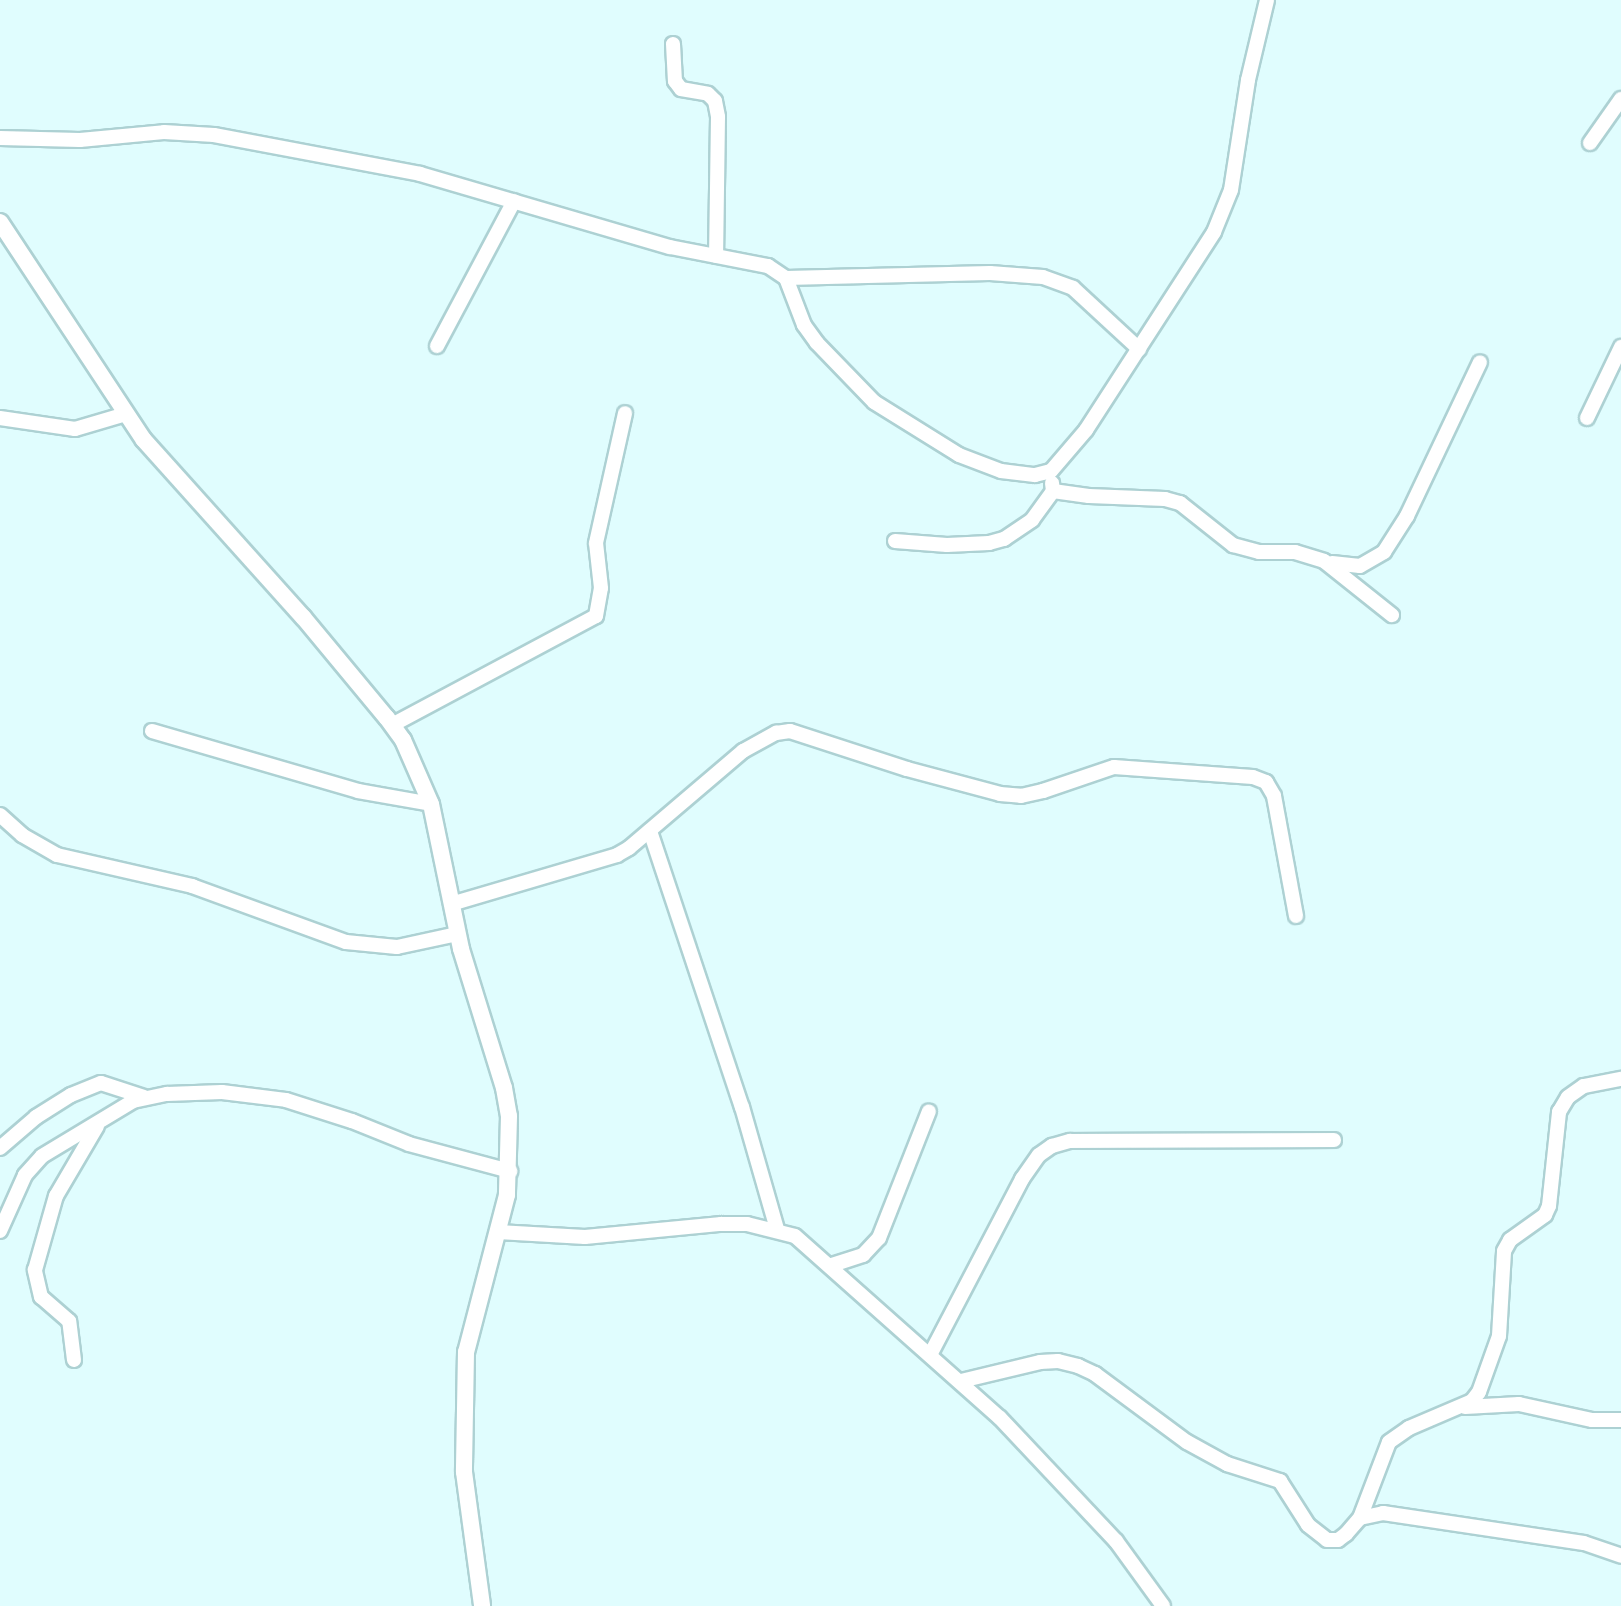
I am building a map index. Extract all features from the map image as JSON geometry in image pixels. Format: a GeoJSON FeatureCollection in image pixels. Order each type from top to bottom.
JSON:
{"type":"FeatureCollection","features":[{"type":"Feature","properties":{"kind":"street"},"geometry":{"type":"LineString","coordinates":[[786,278],[804,325],[817,343],[874,402],[959,455],[1018,475],[1051,471],[1086,430],[1214,232],[1231,190],[1248,80],[1267,0]]}},
{"type":"Feature","properties":{"kind":"street"},"geometry":{"type":"LineString","coordinates":[[673,44],[675,81],[681,89],[708,94],[715,101],[718,117],[716,256]]}},
{"type":"Feature","properties":{"kind":"street"},"geometry":{"type":"LineString","coordinates":[[1590,143],[1621,99]]}},
{"type":"Feature","properties":{"kind":"street"},"geometry":{"type":"LineString","coordinates":[[0,138],[80,140],[164,132],[214,135],[363,161],[514,201],[584,224],[768,266],[786,278],[990,273],[1043,277],[1073,288],[1139,349]]}},
{"type":"Feature","properties":{"kind":"street"},"geometry":{"type":"LineString","coordinates":[[437,346],[514,201]]}},
{"type":"Feature","properties":{"kind":"street"},"geometry":{"type":"LineString","coordinates":[[0,222],[144,440],[355,676],[392,725],[403,740],[431,804],[457,934],[504,1088],[509,1116],[510,1171],[498,1232],[472,1320],[464,1382],[464,1472],[487,1605]]}},
{"type":"Feature","properties":{"kind":"street"},"geometry":{"type":"LineString","coordinates":[[1587,418],[1621,347]]}},
{"type":"Feature","properties":{"kind":"street"},"geometry":{"type":"LineString","coordinates":[[1053,491],[1173,500],[1191,510],[1233,545],[1259,552],[1295,552],[1324,561],[1360,566],[1384,552],[1407,516],[1480,362]]}},
{"type":"Feature","properties":{"kind":"street"},"geometry":{"type":"LineString","coordinates":[[392,725],[596,616],[601,588],[596,543],[625,413]]}},
{"type":"Feature","properties":{"kind":"street"},"geometry":{"type":"LineString","coordinates":[[0,418],[75,429],[126,414]]}},
{"type":"Feature","properties":{"kind":"street"},"geometry":{"type":"LineString","coordinates":[[895,541],[947,545],[989,543],[1004,539],[1032,520],[1053,491],[1051,471]]}},
{"type":"Feature","properties":{"kind":"street"},"geometry":{"type":"LineString","coordinates":[[1324,561],[1392,615]]}},
{"type":"Feature","properties":{"kind":"street"},"geometry":{"type":"LineString","coordinates":[[152,731],[358,791],[431,804]]}},
{"type":"Feature","properties":{"kind":"street"},"geometry":{"type":"LineString","coordinates":[[451,904],[617,855],[650,831],[743,751],[776,733],[790,731],[907,769],[1000,794],[1021,796],[1043,791],[1114,767],[1253,777],[1266,782],[1274,796],[1296,916]]}},
{"type":"Feature","properties":{"kind":"street"},"geometry":{"type":"LineString","coordinates":[[0,815],[22,835],[57,855],[192,886],[346,942],[397,947],[457,934]]}},
{"type":"Feature","properties":{"kind":"street"},"geometry":{"type":"LineString","coordinates":[[650,831],[742,1107],[777,1229]]}},
{"type":"Feature","properties":{"kind":"street"},"geometry":{"type":"LineString","coordinates":[[961,1381],[1040,1362],[1078,1366],[1187,1442],[1227,1464],[1280,1481],[1319,1536],[1338,1540],[1360,1518],[1389,1442],[1409,1428],[1472,1401],[1486,1380],[1499,1336],[1504,1251],[1510,1240],[1545,1215],[1549,1206],[1559,1112],[1568,1097],[1584,1086],[1621,1079]]}},
{"type":"Feature","properties":{"kind":"street"},"geometry":{"type":"LineString","coordinates":[[0,1148],[36,1117],[92,1086],[101,1083],[115,1085],[144,1097]]}},
{"type":"Feature","properties":{"kind":"street"},"geometry":{"type":"LineString","coordinates":[[0,1231],[25,1175],[61,1142],[144,1097],[222,1092],[286,1100],[352,1121],[409,1144],[510,1171]]}},
{"type":"Feature","properties":{"kind":"street"},"geometry":{"type":"LineString","coordinates":[[832,1265],[863,1255],[879,1238],[929,1111]]}},
{"type":"Feature","properties":{"kind":"street"},"geometry":{"type":"LineString","coordinates":[[74,1360],[69,1321],[41,1297],[35,1270],[56,1196],[99,1122]]}},
{"type":"Feature","properties":{"kind":"street"},"geometry":{"type":"LineString","coordinates":[[930,1355],[1022,1179],[1039,1155],[1052,1146],[1070,1141],[1334,1140]]}},
{"type":"Feature","properties":{"kind":"street"},"geometry":{"type":"LineString","coordinates":[[498,1232],[585,1237],[721,1224],[777,1229],[795,1236],[832,1265],[961,1381],[1116,1541],[1163,1606]]}},
{"type":"Feature","properties":{"kind":"street"},"geometry":{"type":"LineString","coordinates":[[1461,1407],[1519,1404],[1592,1420],[1621,1420]]}},
{"type":"Feature","properties":{"kind":"street"},"geometry":{"type":"LineString","coordinates":[[1360,1518],[1383,1513],[1444,1521],[1584,1543],[1621,1556]]}}]}
